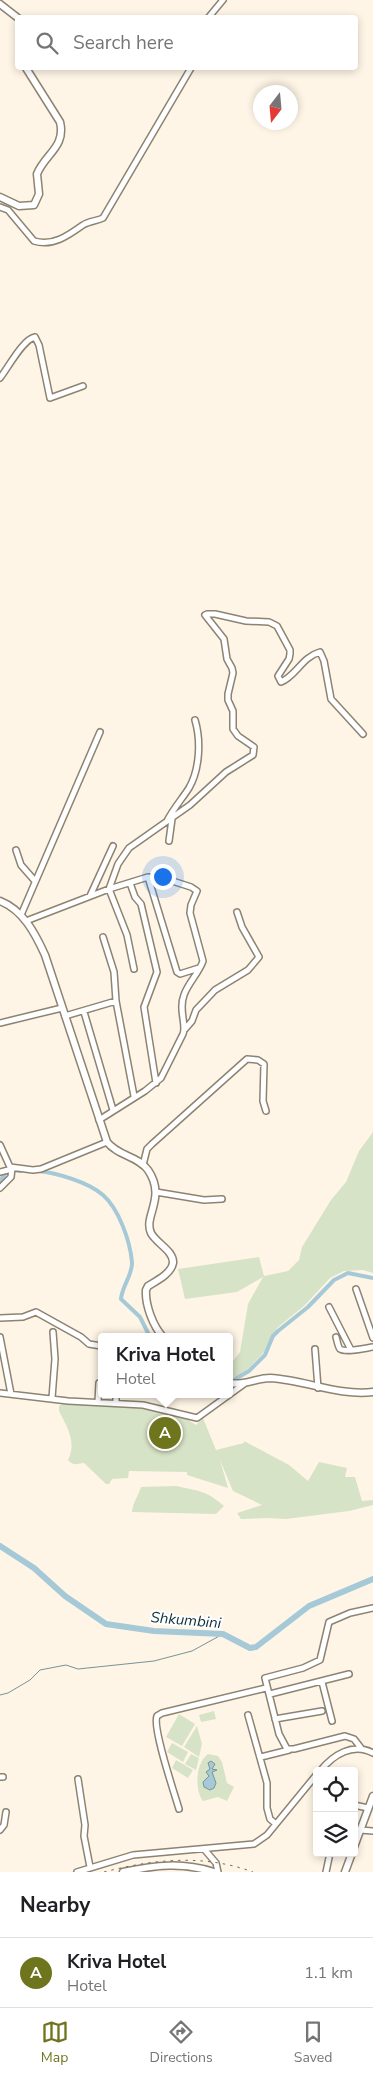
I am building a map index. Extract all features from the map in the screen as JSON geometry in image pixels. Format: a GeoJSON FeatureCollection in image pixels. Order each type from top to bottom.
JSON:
{"type":"FeatureCollection","features":[{"type":"Feature","properties":{"kind":"main road"},"geometry":{"type":"LineString","coordinates":[[0,4],[15,16]]}},
{"type":"Feature","properties":{"kind":"main road"},"geometry":{"type":"LineString","coordinates":[[0,197],[19,206],[34,205],[39,194],[37,174],[54,152],[60,137],[60,122],[27,70]]}},
{"type":"Feature","properties":{"kind":"main road"},"geometry":{"type":"LineString","coordinates":[[0,901],[12,906],[23,918],[45,955],[107,1142],[113,1149],[143,1165],[149,1172],[156,1192],[149,1229],[154,1239],[171,1256],[172,1265],[166,1274],[148,1286],[146,1294],[156,1328],[160,1333]]}},
{"type":"Feature","properties":{"kind":"main road"},"geometry":{"type":"LineString","coordinates":[[233,1384],[244,1384],[273,1378],[348,1393],[373,1392]]}},
{"type":"Feature","properties":{"kind":"main road"},"geometry":{"type":"LineString","coordinates":[[358,1836],[373,1796]]}},
{"type":"Feature","properties":{"kind":"main road"},"geometry":{"type":"LineString","coordinates":[[345,1872],[351,1857]]}},
{"type":"Feature","properties":{"kind":"main road"},"geometry":{"type":"LineString","coordinates":[[123,1872],[173,1865],[191,1865],[201,1870],[216,1872]]}},
{"type":"Feature","properties":{"kind":"street"},"geometry":{"type":"LineString","coordinates":[[210,15],[223,0]]}},
{"type":"Feature","properties":{"kind":"street"},"geometry":{"type":"LineString","coordinates":[[0,207],[8,210],[34,241],[40,243],[64,238],[84,225],[103,218],[190,70]]}},
{"type":"Feature","properties":{"kind":"street"},"geometry":{"type":"LineString","coordinates":[[0,378],[24,344],[30,338],[36,337],[50,398],[83,386]]}},
{"type":"Feature","properties":{"kind":"street"},"geometry":{"type":"LineString","coordinates":[[134,969],[127,935],[109,889],[118,864],[129,848],[190,805],[226,772],[254,755],[254,747],[238,736],[233,729],[233,711],[228,700],[232,668],[226,656],[224,639],[205,615],[215,614],[246,621],[269,622],[277,626],[290,650],[289,659],[278,676],[281,682],[286,680],[308,657],[320,652],[326,672],[330,699],[363,734]]}},
{"type":"Feature","properties":{"kind":"street"},"geometry":{"type":"LineString","coordinates":[[169,841],[169,820],[193,781],[199,744],[198,730],[194,720]]}},
{"type":"Feature","properties":{"kind":"street"},"geometry":{"type":"LineString","coordinates":[[23,918],[35,881],[100,732]]}},
{"type":"Feature","properties":{"kind":"street"},"geometry":{"type":"LineString","coordinates":[[90,896],[113,846]]}},
{"type":"Feature","properties":{"kind":"street"},"geometry":{"type":"LineString","coordinates":[[16,850],[21,865],[35,881]]}},
{"type":"Feature","properties":{"kind":"street"},"geometry":{"type":"LineString","coordinates":[[23,918],[148,878],[163,878],[197,891],[190,905],[190,913],[203,961],[187,988],[182,1003],[182,1019],[185,1029]]}},
{"type":"Feature","properties":{"kind":"street"},"geometry":{"type":"LineString","coordinates":[[148,878],[177,972],[180,974],[199,968]]}},
{"type":"Feature","properties":{"kind":"street"},"geometry":{"type":"LineString","coordinates":[[130,883],[135,897],[141,904],[158,972],[144,1007],[156,1082]]}},
{"type":"Feature","properties":{"kind":"street"},"geometry":{"type":"LineString","coordinates":[[99,1120],[161,1078],[196,1010],[210,995],[248,970],[259,957],[242,927],[237,912]]}},
{"type":"Feature","properties":{"kind":"street"},"geometry":{"type":"LineString","coordinates":[[103,937],[114,972],[116,1001],[134,1096]]}},
{"type":"Feature","properties":{"kind":"street"},"geometry":{"type":"LineString","coordinates":[[65,1016],[84,1012],[116,1001]]}},
{"type":"Feature","properties":{"kind":"street"},"geometry":{"type":"LineString","coordinates":[[0,1023],[62,1008]]}},
{"type":"Feature","properties":{"kind":"street"},"geometry":{"type":"LineString","coordinates":[[84,1012],[113,1110]]}},
{"type":"Feature","properties":{"kind":"street"},"geometry":{"type":"LineString","coordinates":[[143,1165],[150,1146],[247,1059],[260,1061],[264,1064],[263,1107],[266,1111]]}},
{"type":"Feature","properties":{"kind":"street"},"geometry":{"type":"LineString","coordinates":[[0,1172],[37,1170],[107,1142]]}},
{"type":"Feature","properties":{"kind":"street"},"geometry":{"type":"LineString","coordinates":[[0,1145],[12,1170]]}},
{"type":"Feature","properties":{"kind":"street"},"geometry":{"type":"LineString","coordinates":[[0,1188],[12,1170]]}},
{"type":"Feature","properties":{"kind":"street"},"geometry":{"type":"LineString","coordinates":[[156,1192],[204,1200],[222,1199]]}},
{"type":"Feature","properties":{"kind":"street"},"geometry":{"type":"LineString","coordinates":[[356,1289],[373,1338]]}},
{"type":"Feature","properties":{"kind":"street"},"geometry":{"type":"LineString","coordinates":[[329,1307],[350,1350]]}},
{"type":"Feature","properties":{"kind":"street"},"geometry":{"type":"LineString","coordinates":[[0,1318],[24,1316],[36,1312],[81,1337],[91,1345],[98,1346]]}},
{"type":"Feature","properties":{"kind":"street"},"geometry":{"type":"LineString","coordinates":[[52,1398],[53,1332]]}},
{"type":"Feature","properties":{"kind":"street"},"geometry":{"type":"LineString","coordinates":[[0,1337],[11,1394]]}},
{"type":"Feature","properties":{"kind":"street"},"geometry":{"type":"LineString","coordinates":[[336,1337],[340,1348],[350,1350],[373,1347]]}},
{"type":"Feature","properties":{"kind":"street"},"geometry":{"type":"LineString","coordinates":[[315,1349],[318,1388]]}},
{"type":"Feature","properties":{"kind":"street"},"geometry":{"type":"LineString","coordinates":[[233,1392],[244,1384]]}},
{"type":"Feature","properties":{"kind":"street"},"geometry":{"type":"LineString","coordinates":[[0,1393],[68,1401],[116,1402],[151,1406],[196,1418],[224,1398]]}},
{"type":"Feature","properties":{"kind":"street"},"geometry":{"type":"LineString","coordinates":[[98,1398],[98,1402]]}},
{"type":"Feature","properties":{"kind":"street"},"geometry":{"type":"LineString","coordinates":[[289,1750],[281,1739],[270,1694],[266,1688],[266,1676],[303,1668],[321,1659],[328,1622],[350,1613],[373,1608]]}},
{"type":"Feature","properties":{"kind":"street"},"geometry":{"type":"LineString","coordinates":[[270,1694],[349,1674]]}},
{"type":"Feature","properties":{"kind":"street"},"geometry":{"type":"LineString","coordinates":[[322,1682],[332,1721]]}},
{"type":"Feature","properties":{"kind":"street"},"geometry":{"type":"LineString","coordinates":[[178,1809],[162,1748],[157,1739],[155,1722],[157,1716],[162,1713],[266,1688]]}},
{"type":"Feature","properties":{"kind":"street"},"geometry":{"type":"LineString","coordinates":[[275,1718],[322,1711]]}},
{"type":"Feature","properties":{"kind":"street"},"geometry":{"type":"LineString","coordinates":[[248,1715],[267,1783],[267,1808],[270,1819],[276,1824]]}},
{"type":"Feature","properties":{"kind":"street"},"geometry":{"type":"LineString","coordinates":[[261,1757],[345,1736],[354,1739],[361,1748],[373,1753]]}},
{"type":"Feature","properties":{"kind":"street"},"geometry":{"type":"LineString","coordinates":[[325,1767],[345,1752],[361,1748]]}},
{"type":"Feature","properties":{"kind":"street"},"geometry":{"type":"LineString","coordinates":[[77,1872],[133,1855],[254,1844],[262,1840],[313,1779]]}},
{"type":"Feature","properties":{"kind":"street"},"geometry":{"type":"LineString","coordinates":[[78,1780],[85,1825],[84,1836],[90,1867]]}},
{"type":"Feature","properties":{"kind":"street"},"geometry":{"type":"LineString","coordinates":[[358,1806],[368,1808]]}},
{"type":"Feature","properties":{"kind":"street"},"geometry":{"type":"LineString","coordinates":[[0,1830],[4,1825],[6,1812]]}},
{"type":"Feature","properties":{"kind":"street"},"geometry":{"type":"LineString","coordinates":[[360,1830],[373,1831]]}},
{"type":"Feature","properties":{"kind":"street"},"geometry":{"type":"LineString","coordinates":[[204,1849],[216,1863],[216,1872]]}},
{"type":"Feature","properties":{"kind":"street"},"geometry":{"type":"LineString","coordinates":[[326,1872],[329,1857]]}},
{"type":"Feature","properties":{"kind":"green space"},"geometry":{"type":"Polygon","coordinates":[[[373,1132],[373,1273],[363,1270],[344,1271],[330,1278],[305,1305],[277,1328],[265,1351],[248,1369],[233,1379],[233,1361],[240,1352],[248,1304],[263,1277],[237,1292],[185,1299],[178,1269],[259,1257],[264,1276],[288,1271],[299,1260],[302,1247],[331,1200],[346,1182],[359,1151],[373,1132]]]}},
{"type":"Feature","properties":{"kind":"green space"},"geometry":{"type":"Polygon","coordinates":[[[62,1404],[113,1404],[149,1408],[166,1411],[196,1425],[203,1418],[216,1450],[244,1443],[244,1441],[289,1465],[308,1481],[319,1462],[347,1468],[345,1477],[355,1477],[362,1501],[373,1500],[373,1505],[349,1511],[286,1519],[241,1519],[237,1513],[262,1505],[233,1491],[220,1460],[228,1488],[187,1475],[187,1472],[129,1471],[128,1478],[112,1479],[109,1484],[106,1484],[84,1463],[73,1464],[68,1460],[72,1447],[68,1429],[59,1411],[59,1406],[62,1404]]]}},
{"type":"Feature","properties":{"kind":"green space"},"geometry":{"type":"Polygon","coordinates":[[[176,1486],[207,1494],[224,1506],[216,1514],[132,1512],[141,1487],[176,1486]]]}},
{"type":"Feature","properties":{"kind":"green space"},"geometry":{"type":"Polygon","coordinates":[[[214,1711],[216,1719],[201,1722],[199,1715],[214,1711]]]}},
{"type":"Feature","properties":{"kind":"green space"},"geometry":{"type":"Polygon","coordinates":[[[179,1714],[195,1724],[182,1746],[166,1737],[179,1714]]]}},
{"type":"Feature","properties":{"kind":"green space"},"geometry":{"type":"Polygon","coordinates":[[[197,1726],[202,1744],[199,1757],[184,1747],[197,1726]]]}},
{"type":"Feature","properties":{"kind":"green space"},"geometry":{"type":"Polygon","coordinates":[[[172,1743],[188,1752],[183,1762],[167,1752],[172,1743]]]}},
{"type":"Feature","properties":{"kind":"green space"},"geometry":{"type":"Polygon","coordinates":[[[191,1754],[199,1758],[196,1770],[185,1764],[191,1754]]]}},
{"type":"Feature","properties":{"kind":"green space"},"geometry":{"type":"Polygon","coordinates":[[[208,1754],[218,1756],[222,1762],[227,1783],[234,1787],[227,1801],[218,1797],[203,1801],[200,1796],[197,1783],[199,1769],[208,1754]]]}},
{"type":"Feature","properties":{"kind":"green space"},"geometry":{"type":"Polygon","coordinates":[[[176,1760],[193,1770],[188,1778],[172,1768],[176,1760]]]}},
{"type":"Feature","properties":{"kind":"water"},"geometry":{"type":"Polygon","coordinates":[[[211,1761],[215,1764],[212,1769],[217,1770],[212,1772],[216,1783],[214,1788],[210,1790],[204,1787],[203,1782],[209,1776],[206,1772],[210,1769],[208,1763],[211,1761]]]}},
{"type":"Feature","properties":{"kind":"waterway"},"geometry":{"type":"LineString","coordinates":[[0,1180],[9,1170],[21,1171]]}},
{"type":"Feature","properties":{"kind":"waterway"},"geometry":{"type":"LineString","coordinates":[[38,1171],[81,1182],[97,1190],[114,1208],[126,1235],[132,1262],[131,1271],[121,1299],[140,1317],[148,1333]]}},
{"type":"Feature","properties":{"kind":"waterway"},"geometry":{"type":"LineString","coordinates":[[233,1382],[249,1371],[265,1355],[273,1336],[308,1307],[334,1280],[348,1273],[373,1278]]}},
{"type":"Feature","properties":{"kind":"waterway","name":"Shkumbini"},"geometry":{"type":"LineString","coordinates":[[0,1546],[34,1568],[65,1596],[106,1624],[154,1631],[223,1634],[250,1648],[256,1647],[309,1606],[373,1579]]}},
{"type":"Feature","properties":{"kind":"waterway"},"geometry":{"type":"LineString","coordinates":[[0,1695],[8,1693],[30,1680],[40,1670],[66,1665],[78,1669],[154,1661],[192,1651],[223,1634]]}},
{"type":"Feature","properties":{"kind":"railway"},"geometry":{"type":"LineString","coordinates":[[104,1872],[141,1864],[179,1860],[235,1866],[253,1872]]}},
{"type":"Feature","properties":{"kind":"place","name":"Kriva Hotel"},"geometry":{"type":"Point","coordinates":[165,1433]}}]}
